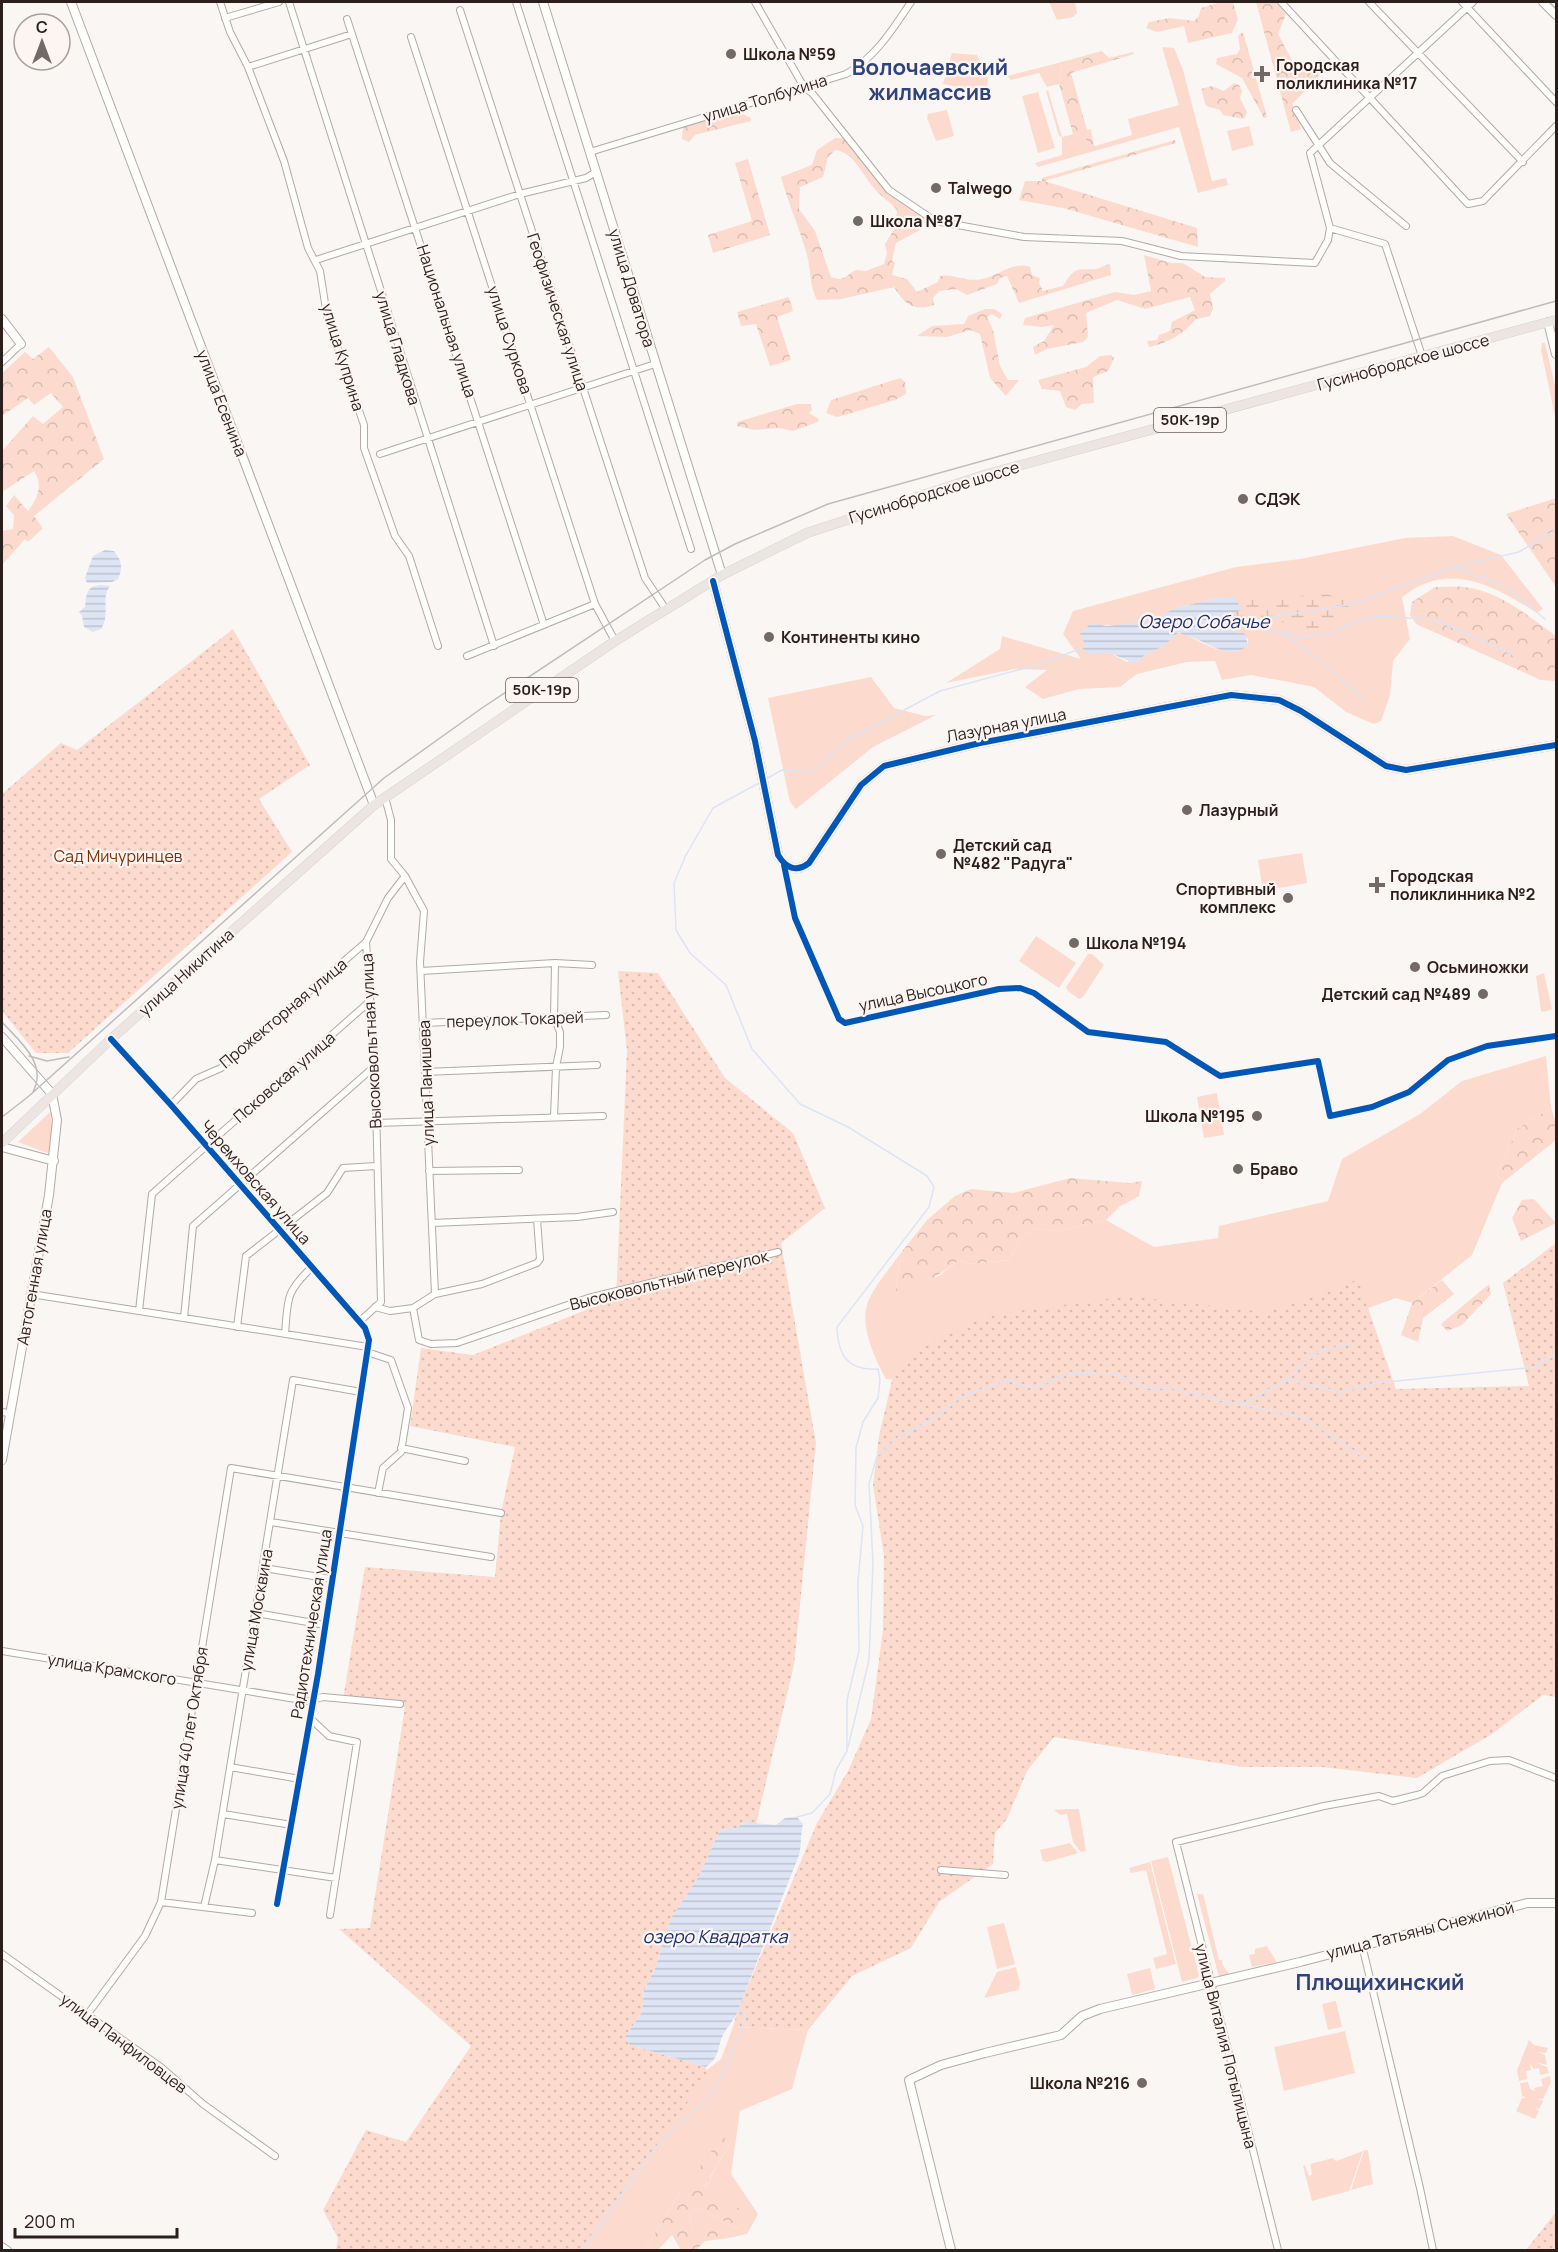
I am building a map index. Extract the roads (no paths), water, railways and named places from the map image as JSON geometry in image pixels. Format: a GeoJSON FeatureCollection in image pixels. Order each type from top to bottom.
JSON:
{"type":"FeatureCollection","features":[{"type":"Feature","properties":{"kind":"main road","name":"Гусинобродское шоссе"},"geometry":{"type":"LineString","coordinates":[[374,805],[665,609],[722,575],[807,533],[862,513],[984,476],[1552,321]]}},
{"type":"Feature","properties":{"kind":"main road","name":"улица Никитина"},"geometry":{"type":"LineString","coordinates":[[2,1145],[111,1039],[374,805]]}},
{"type":"Feature","properties":{"kind":"street","name":"улица Есенина"},"geometry":{"type":"LineString","coordinates":[[71,2],[374,805]]}},
{"type":"Feature","properties":{"kind":"street","name":"улица Куприна"},"geometry":{"type":"LineString","coordinates":[[220,2],[284,161],[308,248],[311,257],[316,260],[327,316],[364,425],[364,448],[395,536],[409,556],[438,646]]}},
{"type":"Feature","properties":{"kind":"street"},"geometry":{"type":"LineString","coordinates":[[225,18],[279,2]]}},
{"type":"Feature","properties":{"kind":"street","name":"улица Гладкова"},"geometry":{"type":"LineString","coordinates":[[289,2],[426,439],[494,646]]}},
{"type":"Feature","properties":{"kind":"street"},"geometry":{"type":"LineString","coordinates":[[516,2],[692,549]]}},
{"type":"Feature","properties":{"kind":"street","name":"улица Доватора"},"geometry":{"type":"LineString","coordinates":[[543,2],[722,575]]}},
{"type":"Feature","properties":{"kind":"street"},"geometry":{"type":"LineString","coordinates":[[755,2],[804,87],[812,93],[889,190],[935,221],[1024,237],[1122,241],[1181,256],[1290,264],[1315,263],[1328,240],[1330,228],[1310,153],[1371,98],[1467,3],[1557,102]]}},
{"type":"Feature","properties":{"kind":"street","name":"улица Толбухина"},"geometry":{"type":"LineString","coordinates":[[590,152],[846,74],[863,64],[911,2]]}},
{"type":"Feature","properties":{"kind":"street"},"geometry":{"type":"LineString","coordinates":[[1281,2],[1468,204],[1483,201],[1557,126]]}},
{"type":"Feature","properties":{"kind":"street"},"geometry":{"type":"LineString","coordinates":[[1369,2],[1523,162]]}},
{"type":"Feature","properties":{"kind":"street"},"geometry":{"type":"LineString","coordinates":[[1543,2],[1557,15]]}},
{"type":"Feature","properties":{"kind":"street","name":"Геофизическая улица"},"geometry":{"type":"LineString","coordinates":[[460,10],[645,578],[665,609]]}},
{"type":"Feature","properties":{"kind":"street","name":"Национальная улица"},"geometry":{"type":"LineString","coordinates":[[347,19],[544,625]]}},
{"type":"Feature","properties":{"kind":"street"},"geometry":{"type":"LineString","coordinates":[[248,68],[352,34]]}},
{"type":"Feature","properties":{"kind":"street","name":"улица Суркова"},"geometry":{"type":"LineString","coordinates":[[411,37],[596,604],[615,641]]}},
{"type":"Feature","properties":{"kind":"street"},"geometry":{"type":"LineString","coordinates":[[1296,110],[1330,163],[1406,226]]}},
{"type":"Feature","properties":{"kind":"street"},"geometry":{"type":"LineString","coordinates":[[316,260],[467,210],[574,181],[596,172]]}},
{"type":"Feature","properties":{"kind":"street"},"geometry":{"type":"LineString","coordinates":[[1330,228],[1385,244],[1422,356]]}},
{"type":"Feature","properties":{"kind":"street"},"geometry":{"type":"LineString","coordinates":[[2,319],[21,344],[2,362]]}},
{"type":"Feature","properties":{"kind":"street"},"geometry":{"type":"LineString","coordinates":[[1552,321],[1557,354]]}},
{"type":"Feature","properties":{"kind":"street"},"geometry":{"type":"LineString","coordinates":[[380,454],[655,364]]}},
{"type":"Feature","properties":{"kind":"street"},"geometry":{"type":"LineString","coordinates":[[713,581],[755,741],[778,855],[784,865]]}},
{"type":"Feature","properties":{"kind":"street"},"geometry":{"type":"LineString","coordinates":[[467,656],[596,604]]}},
{"type":"Feature","properties":{"kind":"street","name":"Лазурная улица"},"geometry":{"type":"LineString","coordinates":[[784,865],[791,869],[803,868],[809,863],[861,785],[884,766],[896,761],[1231,695],[1279,700],[1301,711],[1386,765],[1406,770],[1557,745]]}},
{"type":"Feature","properties":{"kind":"street"},"geometry":{"type":"LineString","coordinates":[[385,797],[391,820],[391,859],[405,876]]}},
{"type":"Feature","properties":{"kind":"street","name":"улица Высоцкого"},"geometry":{"type":"LineString","coordinates":[[784,865],[795,918],[839,1018],[845,1023],[999,989],[1020,988],[1034,993],[1088,1032],[1166,1042],[1220,1076],[1318,1061],[1330,1116],[1372,1107],[1408,1092],[1448,1060],[1487,1046],[1557,1036]]}},
{"type":"Feature","properties":{"kind":"street","name":"Высоковольтная улица"},"geometry":{"type":"LineString","coordinates":[[375,1307],[381,1302],[375,1066],[366,942],[388,898],[405,876]]}},
{"type":"Feature","properties":{"kind":"street","name":"улица Панишева"},"geometry":{"type":"LineString","coordinates":[[405,876],[424,911],[421,971],[435,1294]]}},
{"type":"Feature","properties":{"kind":"street","name":"Прожекторная улица"},"geometry":{"type":"LineString","coordinates":[[171,1105],[196,1079],[221,1068],[366,942]]}},
{"type":"Feature","properties":{"kind":"street"},"geometry":{"type":"LineString","coordinates":[[421,971],[555,963],[592,965]]}},
{"type":"Feature","properties":{"kind":"street"},"geometry":{"type":"LineString","coordinates":[[554,1117],[560,1032],[554,1017],[555,963]]}},
{"type":"Feature","properties":{"kind":"street","name":"Псковская улица"},"geometry":{"type":"LineString","coordinates":[[139,1311],[152,1194],[369,1002]]}},
{"type":"Feature","properties":{"kind":"street","name":"переулок Токарей"},"geometry":{"type":"LineString","coordinates":[[423,1023],[606,1015]]}},
{"type":"Feature","properties":{"kind":"street"},"geometry":{"type":"LineString","coordinates":[[2,1037],[52,1094]]}},
{"type":"Feature","properties":{"kind":"street","name":"Черемховская улица"},"geometry":{"type":"LineString","coordinates":[[111,1039],[207,1145],[359,1322],[369,1340],[368,1350]]}},
{"type":"Feature","properties":{"kind":"street"},"geometry":{"type":"LineString","coordinates":[[425,1072],[597,1065]]}},
{"type":"Feature","properties":{"kind":"street"},"geometry":{"type":"LineString","coordinates":[[184,1318],[193,1226],[375,1066]]}},
{"type":"Feature","properties":{"kind":"street","name":"Автогенная улица"},"geometry":{"type":"LineString","coordinates":[[2,1460],[5,1412],[31,1294],[54,1161],[57,1120],[52,1094]]}},
{"type":"Feature","properties":{"kind":"street"},"geometry":{"type":"LineString","coordinates":[[376,1123],[603,1116]]}},
{"type":"Feature","properties":{"kind":"street"},"geometry":{"type":"LineString","coordinates":[[2,1145],[54,1161]]}},
{"type":"Feature","properties":{"kind":"street"},"geometry":{"type":"LineString","coordinates":[[237,1327],[246,1256],[327,1193],[343,1168],[376,1166]]}},
{"type":"Feature","properties":{"kind":"street"},"geometry":{"type":"LineString","coordinates":[[429,1171],[519,1170]]}},
{"type":"Feature","properties":{"kind":"street"},"geometry":{"type":"LineString","coordinates":[[432,1223],[537,1219],[613,1212]]}},
{"type":"Feature","properties":{"kind":"street"},"geometry":{"type":"LineString","coordinates":[[359,1322],[375,1307],[390,1311],[413,1308],[435,1294],[482,1284],[537,1263],[540,1259],[537,1219]]}},
{"type":"Feature","properties":{"kind":"street","name":"Высоковольтный переулок"},"geometry":{"type":"LineString","coordinates":[[413,1308],[419,1340],[431,1344],[456,1343],[588,1298],[778,1252]]}},
{"type":"Feature","properties":{"kind":"street"},"geometry":{"type":"LineString","coordinates":[[285,1334],[288,1295],[293,1285],[311,1268]]}},
{"type":"Feature","properties":{"kind":"street"},"geometry":{"type":"LineString","coordinates":[[31,1294],[285,1334],[368,1350],[391,1360],[408,1408],[401,1452],[383,1468],[378,1492]]}},
{"type":"Feature","properties":{"kind":"street","name":"Радиотехническая улица"},"geometry":{"type":"LineString","coordinates":[[277,1904],[313,1700],[368,1350]]}},
{"type":"Feature","properties":{"kind":"street","name":"улица Москвина"},"geometry":{"type":"LineString","coordinates":[[204,1907],[223,1814],[293,1380],[362,1392]]}},
{"type":"Feature","properties":{"kind":"street"},"geometry":{"type":"LineString","coordinates":[[401,1448],[465,1461]]}},
{"type":"Feature","properties":{"kind":"street","name":"улица 40 лет Октября"},"geometry":{"type":"LineString","coordinates":[[87,2014],[145,1936],[161,1902],[231,1468],[279,1476]]}},
{"type":"Feature","properties":{"kind":"street"},"geometry":{"type":"LineString","coordinates":[[279,1476],[501,1513]]}},
{"type":"Feature","properties":{"kind":"street"},"geometry":{"type":"LineString","coordinates":[[271,1522],[490,1557]]}},
{"type":"Feature","properties":{"kind":"street"},"geometry":{"type":"LineString","coordinates":[[264,1568],[332,1579]]}},
{"type":"Feature","properties":{"kind":"street"},"geometry":{"type":"LineString","coordinates":[[256,1613],[325,1625]]}},
{"type":"Feature","properties":{"kind":"street","name":"улица Крамского"},"geometry":{"type":"LineString","coordinates":[[2,1651],[308,1701],[323,1697],[400,1704]]}},
{"type":"Feature","properties":{"kind":"street"},"geometry":{"type":"LineString","coordinates":[[310,1718],[329,1736],[357,1743],[330,1915]]}},
{"type":"Feature","properties":{"kind":"street","name":"улица Виталия Потылицына"},"geometry":{"type":"LineString","coordinates":[[1278,2250],[1176,1842],[1334,1804],[1379,1796],[1393,1801],[1417,1795],[1423,1793],[1442,1776],[1490,1761],[1509,1760],[1557,1778]]}},
{"type":"Feature","properties":{"kind":"street"},"geometry":{"type":"LineString","coordinates":[[230,1767],[300,1779]]}},
{"type":"Feature","properties":{"kind":"street"},"geometry":{"type":"LineString","coordinates":[[223,1814],[292,1825]]}},
{"type":"Feature","properties":{"kind":"street"},"geometry":{"type":"LineString","coordinates":[[215,1860],[336,1878]]}},
{"type":"Feature","properties":{"kind":"street"},"geometry":{"type":"LineString","coordinates":[[941,1870],[1005,1875]]}},
{"type":"Feature","properties":{"kind":"street"},"geometry":{"type":"LineString","coordinates":[[161,1902],[252,1913]]}},
{"type":"Feature","properties":{"kind":"street","name":"улица Татьяны Снежиной"},"geometry":{"type":"LineString","coordinates":[[951,2250],[909,2080],[941,2066],[985,2052],[1061,2035],[1082,2016],[1090,2012],[1527,1903],[1557,1903]]}},
{"type":"Feature","properties":{"kind":"street"},"geometry":{"type":"LineString","coordinates":[[1362,1945],[1433,2250]]}},
{"type":"Feature","properties":{"kind":"street","name":"улица Панфиловцев"},"geometry":{"type":"LineString","coordinates":[[2,1954],[167,2072],[203,2104],[274,2156]]}},
{"type":"Feature","properties":{"kind":"street"},"geometry":{"type":"LineString","coordinates":[[2,2246],[8,2250]]}},
{"type":"Feature","properties":{"kind":"water"},"geometry":{"type":"Polygon","coordinates":[[[105,550],[114,551],[119,558],[121,571],[118,579],[112,582],[87,583],[85,578],[93,556],[105,550]]]}},
{"type":"Feature","properties":{"kind":"water"},"geometry":{"type":"Polygon","coordinates":[[[100,585],[110,586],[106,597],[104,623],[101,629],[93,632],[84,627],[79,612],[85,607],[89,590],[100,585]]]}},
{"type":"Feature","properties":{"kind":"water","name":"Озеро Собачье"},"geometry":{"type":"Polygon","coordinates":[[[1218,598],[1236,598],[1241,610],[1228,616],[1223,624],[1224,628],[1245,634],[1248,645],[1242,650],[1229,652],[1222,650],[1179,632],[1162,647],[1144,655],[1140,661],[1134,663],[1110,653],[1089,653],[1082,648],[1085,644],[1080,634],[1091,623],[1107,626],[1161,619],[1163,614],[1179,607],[1218,598]]]}},
{"type":"Feature","properties":{"kind":"water","name":"озеро Квадратка"},"geometry":{"type":"Polygon","coordinates":[[[797,1817],[803,1824],[799,1855],[736,2015],[723,2034],[713,2060],[706,2067],[630,2045],[625,2037],[642,2012],[644,1990],[655,1969],[671,1918],[699,1876],[720,1830],[737,1828],[744,1822],[776,1825],[785,1818],[797,1817]]]}},
{"type":"Feature","properties":{"kind":"waterway"},"geometry":{"type":"LineString","coordinates":[[1454,567],[1519,552],[1556,530]]}},
{"type":"Feature","properties":{"kind":"waterway"},"geometry":{"type":"LineString","coordinates":[[1252,620],[1353,604],[1453,567],[1507,587],[1545,619]]}},
{"type":"Feature","properties":{"kind":"waterway"},"geometry":{"type":"LineString","coordinates":[[1228,616],[1252,620],[1269,632],[1280,632],[1325,664],[1366,701]]}},
{"type":"Feature","properties":{"kind":"waterway"},"geometry":{"type":"LineString","coordinates":[[1280,632],[1301,637],[1333,633],[1356,621],[1381,616],[1436,620],[1514,655]]}},
{"type":"Feature","properties":{"kind":"waterway"},"geometry":{"type":"LineString","coordinates":[[766,779],[782,770],[812,772],[846,741],[940,691],[1037,665],[1082,648]]}},
{"type":"Feature","properties":{"kind":"waterway"},"geometry":{"type":"LineString","coordinates":[[759,783],[713,808],[686,855],[674,883],[676,930],[690,953],[726,985],[752,1049],[800,1104],[848,1127],[927,1176],[934,1187],[929,1207],[837,1327],[839,1346],[846,1359],[859,1367],[878,1369],[880,1380],[878,1398],[863,1422],[856,1448],[855,1505],[863,1526],[858,1582],[859,1651],[847,1700],[847,1751],[836,1770],[830,1794],[812,1813],[797,1817]]}},
{"type":"Feature","properties":{"kind":"waterway"},"geometry":{"type":"LineString","coordinates":[[848,1747],[869,1660],[873,1563],[869,1484],[877,1456],[900,1436],[939,1416],[959,1398],[1007,1380],[1033,1388],[1073,1372],[1116,1374],[1149,1388],[1171,1388],[1241,1405],[1287,1380],[1316,1353],[1352,1343]]}},
{"type":"Feature","properties":{"kind":"waterway"},"geometry":{"type":"LineString","coordinates":[[1287,1380],[1340,1392],[1377,1383],[1536,1367],[1556,1354]]}},
{"type":"Feature","properties":{"kind":"waterway"},"geometry":{"type":"LineString","coordinates":[[1243,1405],[1303,1417],[1366,1459]]}},
{"type":"Feature","properties":{"kind":"waterway"},"geometry":{"type":"LineString","coordinates":[[583,2250],[650,2154],[681,2122],[705,2103],[722,2076],[746,2016],[738,2009]]}},
{"type":"Feature","properties":{"kind":"tram line"},"geometry":{"type":"LineString","coordinates":[[1549,2],[1556,9]]}},
{"type":"Feature","properties":{"kind":"tram line"},"geometry":{"type":"LineString","coordinates":[[2,1117],[29,1096],[384,778],[482,708],[705,560],[735,544],[828,504],[1556,301]]}},
{"type":"Feature","properties":{"kind":"tram line"},"geometry":{"type":"LineString","coordinates":[[2,1022],[30,1053],[34,1062],[37,1081],[33,1092]]}},
{"type":"Feature","properties":{"kind":"tram line"},"geometry":{"type":"LineString","coordinates":[[29,1056],[47,1061],[69,1057]]}},
{"type":"Feature","properties":{"kind":"place","name":"Школа №59"},"geometry":{"type":"Point","coordinates":[731,54]}},
{"type":"Feature","properties":{"kind":"place","name":"Городская поликлиника №17"},"geometry":{"type":"Point","coordinates":[1262,74]}},
{"type":"Feature","properties":{"kind":"place","name":"Talwego"},"geometry":{"type":"Point","coordinates":[936,188]}},
{"type":"Feature","properties":{"kind":"place","name":"Школа №87"},"geometry":{"type":"Point","coordinates":[858,221]}},
{"type":"Feature","properties":{"kind":"place","name":"СДЭК"},"geometry":{"type":"Point","coordinates":[1243,499]}},
{"type":"Feature","properties":{"kind":"place","name":"Континенты кино"},"geometry":{"type":"Point","coordinates":[769,637]}},
{"type":"Feature","properties":{"kind":"place","name":"Лазурный"},"geometry":{"type":"Point","coordinates":[1187,810]}},
{"type":"Feature","properties":{"kind":"place","name":"Детский сад №482 \"Радуга\""},"geometry":{"type":"Point","coordinates":[941,854]}},
{"type":"Feature","properties":{"kind":"place","name":"Городская поликлинника №2"},"geometry":{"type":"Point","coordinates":[1377,885]}},
{"type":"Feature","properties":{"kind":"place","name":"Спортивный комплекс"},"geometry":{"type":"Point","coordinates":[1288,898]}},
{"type":"Feature","properties":{"kind":"place","name":"Школа №194"},"geometry":{"type":"Point","coordinates":[1074,943]}},
{"type":"Feature","properties":{"kind":"place","name":"Осьминожки"},"geometry":{"type":"Point","coordinates":[1415,967]}},
{"type":"Feature","properties":{"kind":"place","name":"Детский сад №489"},"geometry":{"type":"Point","coordinates":[1483,994]}},
{"type":"Feature","properties":{"kind":"place","name":"Школа №195"},"geometry":{"type":"Point","coordinates":[1257,1116]}},
{"type":"Feature","properties":{"kind":"place","name":"Браво"},"geometry":{"type":"Point","coordinates":[1238,1169]}},
{"type":"Feature","properties":{"kind":"place","name":"Школа №216"},"geometry":{"type":"Point","coordinates":[1142,2083]}},
{"type":"Feature","properties":{"kind":"district","name":"Волочаевский жилмассив"},"geometry":{"type":"Point","coordinates":[930,80]}},
{"type":"Feature","properties":{"kind":"district","name":"Плющихинский"},"geometry":{"type":"Point","coordinates":[1380,1982]}},
{"type":"Feature","properties":{"kind":"park label","name":"Сад Мичуринцев"},"geometry":{"type":"Point","coordinates":[118,856]}}]}
